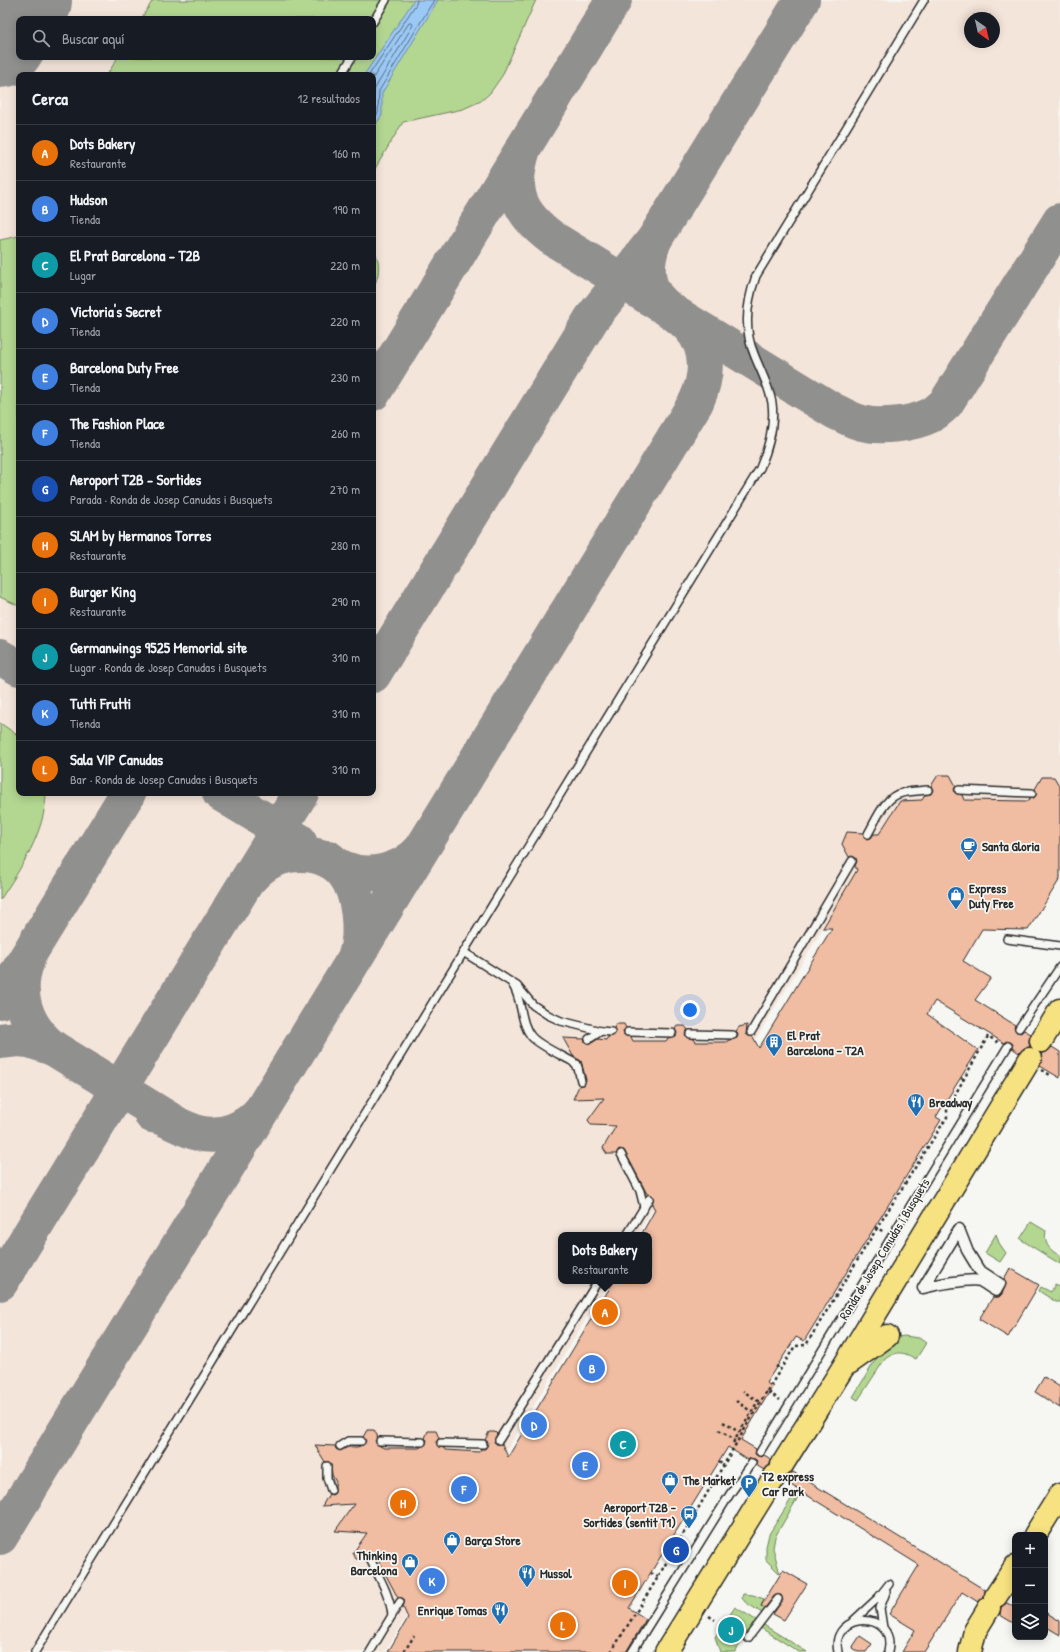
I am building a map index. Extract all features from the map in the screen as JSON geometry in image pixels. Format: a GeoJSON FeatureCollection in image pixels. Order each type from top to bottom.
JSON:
{"type":"FeatureCollection","features":[{"type":"Feature","properties":{"kind":"main road","name":"Ronda de Josep Canudas i Busquets"},"geometry":{"type":"LineString","coordinates":[[666,1652],[842,1369],[1060,1010]]}},
{"type":"Feature","properties":{"kind":"main road"},"geometry":{"type":"LineString","coordinates":[[842,1369],[887,1336]]}},
{"type":"Feature","properties":{"kind":"main road"},"geometry":{"type":"LineString","coordinates":[[1037,1532],[1060,1495]]}},
{"type":"Feature","properties":{"kind":"main road"},"geometry":{"type":"LineString","coordinates":[[970,1652],[975,1631],[1014,1568]]}},
{"type":"Feature","properties":{"kind":"street"},"geometry":{"type":"LineString","coordinates":[[959,1229],[968,1252],[979,1270],[1000,1284],[996,1291],[979,1281],[970,1280],[939,1284],[923,1288],[959,1229]]}},
{"type":"Feature","properties":{"kind":"lane"},"geometry":{"type":"LineString","coordinates":[[376,17],[386,0]]}},
{"type":"Feature","properties":{"kind":"lane"},"geometry":{"type":"LineString","coordinates":[[35,1652],[465,953],[760,468],[768,449],[771,436],[772,404],[768,389],[753,353],[747,319],[748,303],[756,276],[924,0]]}},
{"type":"Feature","properties":{"kind":"lane"},"geometry":{"type":"LineString","coordinates":[[343,72],[350,60]]}},
{"type":"Feature","properties":{"kind":"lane"},"geometry":{"type":"LineString","coordinates":[[868,834],[886,803],[893,796],[901,793],[928,790]]}},
{"type":"Feature","properties":{"kind":"lane"},"geometry":{"type":"LineString","coordinates":[[959,790],[1032,794]]}},
{"type":"Feature","properties":{"kind":"lane"},"geometry":{"type":"LineString","coordinates":[[751,1029],[852,861]]}},
{"type":"Feature","properties":{"kind":"lane"},"geometry":{"type":"LineString","coordinates":[[1007,939],[1060,946]]}},
{"type":"Feature","properties":{"kind":"lane"},"geometry":{"type":"LineString","coordinates":[[465,953],[522,990],[533,1005],[548,1015],[561,1022],[611,1032]]}},
{"type":"Feature","properties":{"kind":"lane"},"geometry":{"type":"LineString","coordinates":[[1019,1028],[1060,967]]}},
{"type":"Feature","properties":{"kind":"lane"},"geometry":{"type":"LineString","coordinates":[[507,979],[516,990],[526,1026],[531,1036],[573,1062],[577,1066],[581,1081]]}},
{"type":"Feature","properties":{"kind":"lane"},"geometry":{"type":"LineString","coordinates":[[588,1039],[601,1031]]}},
{"type":"Feature","properties":{"kind":"lane"},"geometry":{"type":"LineString","coordinates":[[628,1032],[672,1033]]}},
{"type":"Feature","properties":{"kind":"lane"},"geometry":{"type":"LineString","coordinates":[[690,1034],[733,1035]]}},
{"type":"Feature","properties":{"kind":"lane","name":"Ronda de Josep Canudas i Busquets"},"geometry":{"type":"LineString","coordinates":[[760,1452],[1008,1046]]}},
{"type":"Feature","properties":{"kind":"lane"},"geometry":{"type":"LineString","coordinates":[[621,1154],[644,1199],[644,1207]]}},
{"type":"Feature","properties":{"kind":"lane"},"geometry":{"type":"LineString","coordinates":[[629,1232],[649,1199]]}},
{"type":"Feature","properties":{"kind":"lane"},"geometry":{"type":"LineString","coordinates":[[499,1438],[596,1284]]}},
{"type":"Feature","properties":{"kind":"lane"},"geometry":{"type":"LineString","coordinates":[[340,1446],[348,1441],[361,1441]]}},
{"type":"Feature","properties":{"kind":"lane"},"geometry":{"type":"LineString","coordinates":[[380,1441],[422,1442]]}},
{"type":"Feature","properties":{"kind":"lane"},"geometry":{"type":"LineString","coordinates":[[441,1443],[483,1444]]}},
{"type":"Feature","properties":{"kind":"lane"},"geometry":{"type":"LineString","coordinates":[[632,1652],[730,1494],[752,1463]]}},
{"type":"Feature","properties":{"kind":"lane"},"geometry":{"type":"LineString","coordinates":[[327,1466],[327,1478],[331,1490]]}},
{"type":"Feature","properties":{"kind":"lane"},"geometry":{"type":"LineString","coordinates":[[370,1559],[390,1601],[392,1615]]}},
{"type":"Feature","properties":{"kind":"lane"},"geometry":{"type":"LineString","coordinates":[[838,1652],[837,1643],[842,1631],[878,1598],[889,1584],[880,1608],[883,1628],[889,1643],[888,1652]]}},
{"type":"Feature","properties":{"kind":"lane"},"geometry":{"type":"LineString","coordinates":[[748,1638],[778,1599]]}},
{"type":"Feature","properties":{"kind":"lane"},"geometry":{"type":"LineString","coordinates":[[370,1652],[400,1602]]}},
{"type":"Feature","properties":{"kind":"lane"},"geometry":{"type":"LineString","coordinates":[[852,1622],[868,1620],[883,1628]]}},
{"type":"Feature","properties":{"kind":"path"},"geometry":{"type":"LineString","coordinates":[[960,1078],[964,1080]]}},
{"type":"Feature","properties":{"kind":"path"},"geometry":{"type":"LineString","coordinates":[[776,1366],[781,1369]]}},
{"type":"Feature","properties":{"kind":"path"},"geometry":{"type":"LineString","coordinates":[[611,1652],[658,1577],[766,1391],[788,1405]]}},
{"type":"Feature","properties":{"kind":"path"},"geometry":{"type":"LineString","coordinates":[[719,1430],[734,1442],[758,1401],[742,1392]]}},
{"type":"Feature","properties":{"kind":"path"},"geometry":{"type":"LineString","coordinates":[[736,1401],[752,1412]]}},
{"type":"Feature","properties":{"kind":"path"},"geometry":{"type":"LineString","coordinates":[[723,1422],[739,1432]]}},
{"type":"Feature","properties":{"kind":"path"},"geometry":{"type":"LineString","coordinates":[[718,1462],[723,1465]]}},
{"type":"Feature","properties":{"kind":"path"},"geometry":{"type":"LineString","coordinates":[[670,1542],[676,1546]]}},
{"type":"Feature","properties":{"kind":"path"},"geometry":{"type":"LineString","coordinates":[[651,1573],[658,1577]]}},
{"type":"Feature","properties":{"kind":"path"},"geometry":{"type":"LineString","coordinates":[[404,1652],[414,1636]]}},
{"type":"Feature","properties":{"kind":"shaded area"},"geometry":{"type":"Polygon","coordinates":[[[0,0],[1060,0],[1060,806],[900,801],[639,1232],[558,1232],[558,1284],[607,1284],[385,1652],[0,1652],[0,0]]]}},
{"type":"Feature","properties":{"kind":"green space"},"geometry":{"type":"Polygon","coordinates":[[[153,0],[536,0],[502,76],[490,93],[481,101],[463,109],[403,122],[376,167],[376,72],[109,72],[116,60],[376,60],[376,16],[143,16],[153,0]]]}},
{"type":"Feature","properties":{"kind":"green space"},"geometry":{"type":"Polygon","coordinates":[[[16,237],[16,605],[0,597],[0,240],[16,237]]]}},
{"type":"Feature","properties":{"kind":"green space"},"geometry":{"type":"Polygon","coordinates":[[[376,254],[379,268],[376,280],[376,254]]]}},
{"type":"Feature","properties":{"kind":"green space"},"geometry":{"type":"Polygon","coordinates":[[[0,723],[16,734],[16,796],[46,796],[45,808],[37,836],[24,863],[0,900],[0,723]]]}},
{"type":"Feature","properties":{"kind":"green space"},"geometry":{"type":"Polygon","coordinates":[[[1031,1222],[1046,1231],[1046,1243],[1050,1249],[1060,1256],[1060,1264],[1020,1239],[1031,1222]]]}},
{"type":"Feature","properties":{"kind":"green space"},"geometry":{"type":"Polygon","coordinates":[[[996,1234],[999,1243],[1006,1253],[1000,1262],[985,1253],[996,1234]]]}},
{"type":"Feature","properties":{"kind":"green space"},"geometry":{"type":"Polygon","coordinates":[[[1055,1284],[1060,1287],[1060,1302],[1056,1302],[1039,1291],[1041,1287],[1051,1292],[1055,1284]]]}},
{"type":"Feature","properties":{"kind":"green space"},"geometry":{"type":"Polygon","coordinates":[[[904,1336],[919,1338],[926,1343],[916,1359],[908,1355],[897,1353],[885,1359],[858,1400],[853,1397],[888,1339],[904,1336]]]}},
{"type":"Feature","properties":{"kind":"green space"},"geometry":{"type":"Polygon","coordinates":[[[797,1490],[801,1492],[775,1537],[773,1548],[780,1574],[766,1560],[766,1547],[769,1534],[797,1490]]]}},
{"type":"Feature","properties":{"kind":"green space"},"geometry":{"type":"Polygon","coordinates":[[[743,1594],[753,1595],[764,1599],[761,1606],[768,1610],[765,1615],[745,1602],[742,1598],[743,1594]]]}},
{"type":"Feature","properties":{"kind":"green space"},"geometry":{"type":"Polygon","coordinates":[[[735,1607],[807,1652],[799,1652],[753,1623],[735,1652],[720,1652],[715,1637],[735,1607]]]}},
{"type":"Feature","properties":{"kind":"water"},"geometry":{"type":"Polygon","coordinates":[[[414,0],[438,0],[382,93],[382,115],[376,124],[376,72],[366,72],[374,60],[376,60],[376,57],[414,0]]]}},
{"type":"Feature","properties":{"kind":"building"},"geometry":{"type":"Polygon","coordinates":[[[938,775],[950,775],[956,786],[954,789],[955,793],[962,795],[964,800],[1028,801],[1036,795],[1035,789],[1042,777],[1054,777],[1060,787],[1060,879],[1028,930],[982,929],[963,961],[991,978],[975,1000],[1015,1025],[1014,1028],[1017,1032],[1021,1033],[1024,1030],[1031,1034],[1029,1040],[1030,1047],[1024,1048],[1019,1053],[1012,1048],[1013,1044],[1010,1042],[1006,1041],[1004,1043],[935,1001],[927,1014],[978,1050],[936,1117],[941,1120],[804,1341],[796,1337],[766,1383],[773,1386],[741,1440],[756,1449],[755,1454],[758,1456],[762,1457],[764,1455],[771,1459],[770,1465],[764,1470],[756,1465],[757,1461],[755,1459],[750,1458],[748,1460],[728,1447],[629,1608],[646,1619],[626,1652],[388,1652],[408,1618],[403,1607],[405,1600],[398,1598],[378,1560],[376,1560],[373,1555],[370,1554],[366,1556],[365,1559],[356,1559],[353,1553],[367,1533],[335,1531],[354,1504],[322,1506],[329,1494],[332,1495],[335,1493],[336,1482],[332,1475],[331,1464],[329,1462],[325,1462],[315,1445],[335,1446],[336,1449],[340,1451],[348,1447],[357,1447],[363,1445],[366,1441],[363,1437],[367,1430],[374,1430],[378,1437],[375,1441],[378,1445],[384,1448],[419,1448],[426,1444],[427,1440],[425,1438],[428,1431],[436,1431],[439,1438],[436,1442],[439,1447],[444,1448],[445,1450],[479,1452],[487,1446],[488,1442],[485,1440],[489,1432],[495,1432],[497,1434],[494,1442],[497,1444],[502,1444],[508,1457],[612,1284],[652,1284],[652,1232],[643,1232],[655,1210],[652,1204],[654,1197],[647,1194],[624,1150],[619,1149],[616,1154],[607,1154],[603,1148],[616,1126],[591,1125],[588,1120],[604,1098],[573,1099],[579,1086],[584,1085],[586,1080],[581,1061],[573,1056],[563,1038],[584,1039],[585,1042],[590,1044],[598,1039],[606,1040],[608,1037],[613,1036],[616,1033],[614,1028],[616,1024],[624,1024],[626,1028],[623,1032],[624,1035],[631,1037],[633,1041],[666,1041],[668,1038],[676,1036],[677,1033],[675,1029],[677,1026],[685,1026],[688,1030],[685,1034],[686,1037],[694,1039],[696,1042],[726,1042],[737,1038],[738,1035],[736,1031],[739,1027],[747,1025],[746,1034],[753,1037],[759,1048],[832,928],[823,928],[857,870],[855,866],[857,861],[856,858],[852,856],[849,857],[842,844],[847,832],[863,833],[864,837],[868,839],[874,834],[879,834],[900,801],[922,800],[925,795],[931,794],[933,790],[931,786],[938,775]]]}},
{"type":"Feature","properties":{"kind":"building"},"geometry":{"type":"Polygon","coordinates":[[[1052,1047],[1060,1052],[1060,1078],[1040,1066],[1042,1060],[1041,1053],[1047,1052],[1052,1047]]]}},
{"type":"Feature","properties":{"kind":"building"},"geometry":{"type":"Polygon","coordinates":[[[1010,1268],[1039,1285],[1008,1337],[979,1319],[993,1297],[999,1297],[1002,1294],[1006,1284],[1004,1279],[1010,1268]]]}},
{"type":"Feature","properties":{"kind":"building"},"geometry":{"type":"Polygon","coordinates":[[[1044,1377],[1060,1387],[1060,1408],[1035,1392],[1044,1377]]]}},
{"type":"Feature","properties":{"kind":"building"},"geometry":{"type":"Polygon","coordinates":[[[793,1472],[985,1590],[984,1597],[978,1602],[962,1592],[924,1652],[902,1652],[915,1630],[889,1614],[919,1565],[786,1482],[787,1476],[793,1472]]]}},
{"type":"Feature","properties":{"kind":"building"},"geometry":{"type":"Polygon","coordinates":[[[783,1570],[807,1584],[784,1620],[773,1614],[783,1600],[781,1595],[774,1596],[765,1608],[761,1606],[783,1570]]]}},
{"type":"Feature","properties":{"kind":"building"},"geometry":{"type":"Polygon","coordinates":[[[1007,1603],[1012,1606],[1012,1622],[1000,1615],[1001,1607],[1007,1603]]]}},
{"type":"Feature","properties":{"kind":"building"},"geometry":{"type":"Polygon","coordinates":[[[1048,1614],[1060,1621],[1060,1635],[1048,1628],[1048,1614]]]}},
{"type":"Feature","properties":{"kind":"building"},"geometry":{"type":"Polygon","coordinates":[[[860,1636],[872,1644],[866,1652],[858,1652],[852,1648],[860,1636]]]}},
{"type":"Feature","properties":{"kind":"taxiway"},"geometry":{"type":"LineString","coordinates":[[376,388],[614,0]]}},
{"type":"Feature","properties":{"kind":"taxiway"},"geometry":{"type":"LineString","coordinates":[[376,670],[592,318],[654,240],[802,0]]}},
{"type":"Feature","properties":{"kind":"taxiway"},"geometry":{"type":"LineString","coordinates":[[523,149],[517,177],[517,188],[520,199],[524,209],[531,219],[552,238],[834,411],[855,421],[869,424],[887,425],[906,423],[922,419],[932,415],[946,403],[1060,221]]}},
{"type":"Feature","properties":{"kind":"taxiway"},"geometry":{"type":"LineString","coordinates":[[0,1537],[696,402],[705,372],[703,352],[700,343],[688,325],[668,309],[656,296],[652,289],[649,281],[648,265],[654,240]]}},
{"type":"Feature","properties":{"kind":"taxiway"},"geometry":{"type":"LineString","coordinates":[[0,657],[16,666]]}},
{"type":"Feature","properties":{"kind":"taxiway"},"geometry":{"type":"LineString","coordinates":[[0,1001],[126,796]]}},
{"type":"Feature","properties":{"kind":"taxiway"},"geometry":{"type":"LineString","coordinates":[[225,796],[299,841]]}},
{"type":"Feature","properties":{"kind":"taxiway"},"geometry":{"type":"LineString","coordinates":[[0,1283],[299,796]]}},
{"type":"Feature","properties":{"kind":"taxiway"},"geometry":{"type":"LineString","coordinates":[[251,877],[257,870],[272,860],[289,855],[308,854],[324,858],[342,868],[355,872],[376,873],[396,868],[414,857],[421,850]]}},
{"type":"Feature","properties":{"kind":"taxiway"},"geometry":{"type":"LineString","coordinates":[[328,858],[344,873],[354,891],[359,913],[359,936],[356,956]]}},
{"type":"Feature","properties":{"kind":"taxiway"},"geometry":{"type":"LineString","coordinates":[[27,961],[23,973],[22,986],[22,997],[25,1009],[29,1020],[36,1030],[53,1048]]}},
{"type":"Feature","properties":{"kind":"taxiway"},"geometry":{"type":"LineString","coordinates":[[0,1041],[18,1039],[29,1040],[53,1048],[175,1123]]}},
{"type":"Feature","properties":{"kind":"taxiway"},"geometry":{"type":"LineString","coordinates":[[152,1115],[158,1116],[198,1133],[215,1135],[240,1128],[260,1112]]}},
{"type":"Feature","properties":{"kind":"runway"},"geometry":{"type":"LineString","coordinates":[[17,16],[27,0]]}},
{"type":"Feature","properties":{"kind":"runway"},"geometry":{"type":"LineString","coordinates":[[0,43],[16,18]]}},
{"type":"Feature","properties":{"kind":"place","name":"Santa Gloria"},"geometry":{"type":"Point","coordinates":[969,861]}},
{"type":"Feature","properties":{"kind":"place","name":"Express Duty Free"},"geometry":{"type":"Point","coordinates":[956,910]}},
{"type":"Feature","properties":{"kind":"place","name":"El Prat Barcelona – T2A"},"geometry":{"type":"Point","coordinates":[774,1057]}},
{"type":"Feature","properties":{"kind":"place","name":"Breadway"},"geometry":{"type":"Point","coordinates":[916,1117]}},
{"type":"Feature","properties":{"kind":"place","name":"Dots Bakery"},"geometry":{"type":"Point","coordinates":[605,1312]}},
{"type":"Feature","properties":{"kind":"place","name":"Hudson"},"geometry":{"type":"Point","coordinates":[592,1368]}},
{"type":"Feature","properties":{"kind":"place","name":"Victoria's Secret"},"geometry":{"type":"Point","coordinates":[534,1425]}},
{"type":"Feature","properties":{"kind":"place","name":"El Prat Barcelona – T2B"},"geometry":{"type":"Point","coordinates":[623,1444]}},
{"type":"Feature","properties":{"kind":"place","name":"Barcelona Duty Free"},"geometry":{"type":"Point","coordinates":[585,1465]}},
{"type":"Feature","properties":{"kind":"place","name":"The Fashion Place"},"geometry":{"type":"Point","coordinates":[464,1489]}},
{"type":"Feature","properties":{"kind":"place","name":"The Market"},"geometry":{"type":"Point","coordinates":[670,1495]}},
{"type":"Feature","properties":{"kind":"place","name":"T2 express Car Park"},"geometry":{"type":"Point","coordinates":[749,1498]}},
{"type":"Feature","properties":{"kind":"place","name":"SLAM by Hermanos Torres"},"geometry":{"type":"Point","coordinates":[403,1503]}},
{"type":"Feature","properties":{"kind":"place","name":"Aeroport T2B - Sortides (sentit T1)"},"geometry":{"type":"Point","coordinates":[689,1529]}},
{"type":"Feature","properties":{"kind":"place","name":"Aeroport T2B - Sortides"},"geometry":{"type":"Point","coordinates":[676,1550]}},
{"type":"Feature","properties":{"kind":"place","name":"Barça Store"},"geometry":{"type":"Point","coordinates":[452,1555]}},
{"type":"Feature","properties":{"kind":"place","name":"Thinking Barcelona"},"geometry":{"type":"Point","coordinates":[410,1577]}},
{"type":"Feature","properties":{"kind":"place","name":"Tutti Frutti"},"geometry":{"type":"Point","coordinates":[432,1581]}},
{"type":"Feature","properties":{"kind":"place","name":"Burger King"},"geometry":{"type":"Point","coordinates":[625,1583]}},
{"type":"Feature","properties":{"kind":"place","name":"Mussol"},"geometry":{"type":"Point","coordinates":[527,1588]}},
{"type":"Feature","properties":{"kind":"place","name":"Enrique Tomas"},"geometry":{"type":"Point","coordinates":[500,1625]}},
{"type":"Feature","properties":{"kind":"place","name":"Sala VIP Canudas"},"geometry":{"type":"Point","coordinates":[563,1625]}},
{"type":"Feature","properties":{"kind":"place","name":"Germanwings 9525 Memorial site"},"geometry":{"type":"Point","coordinates":[731,1630]}}]}
